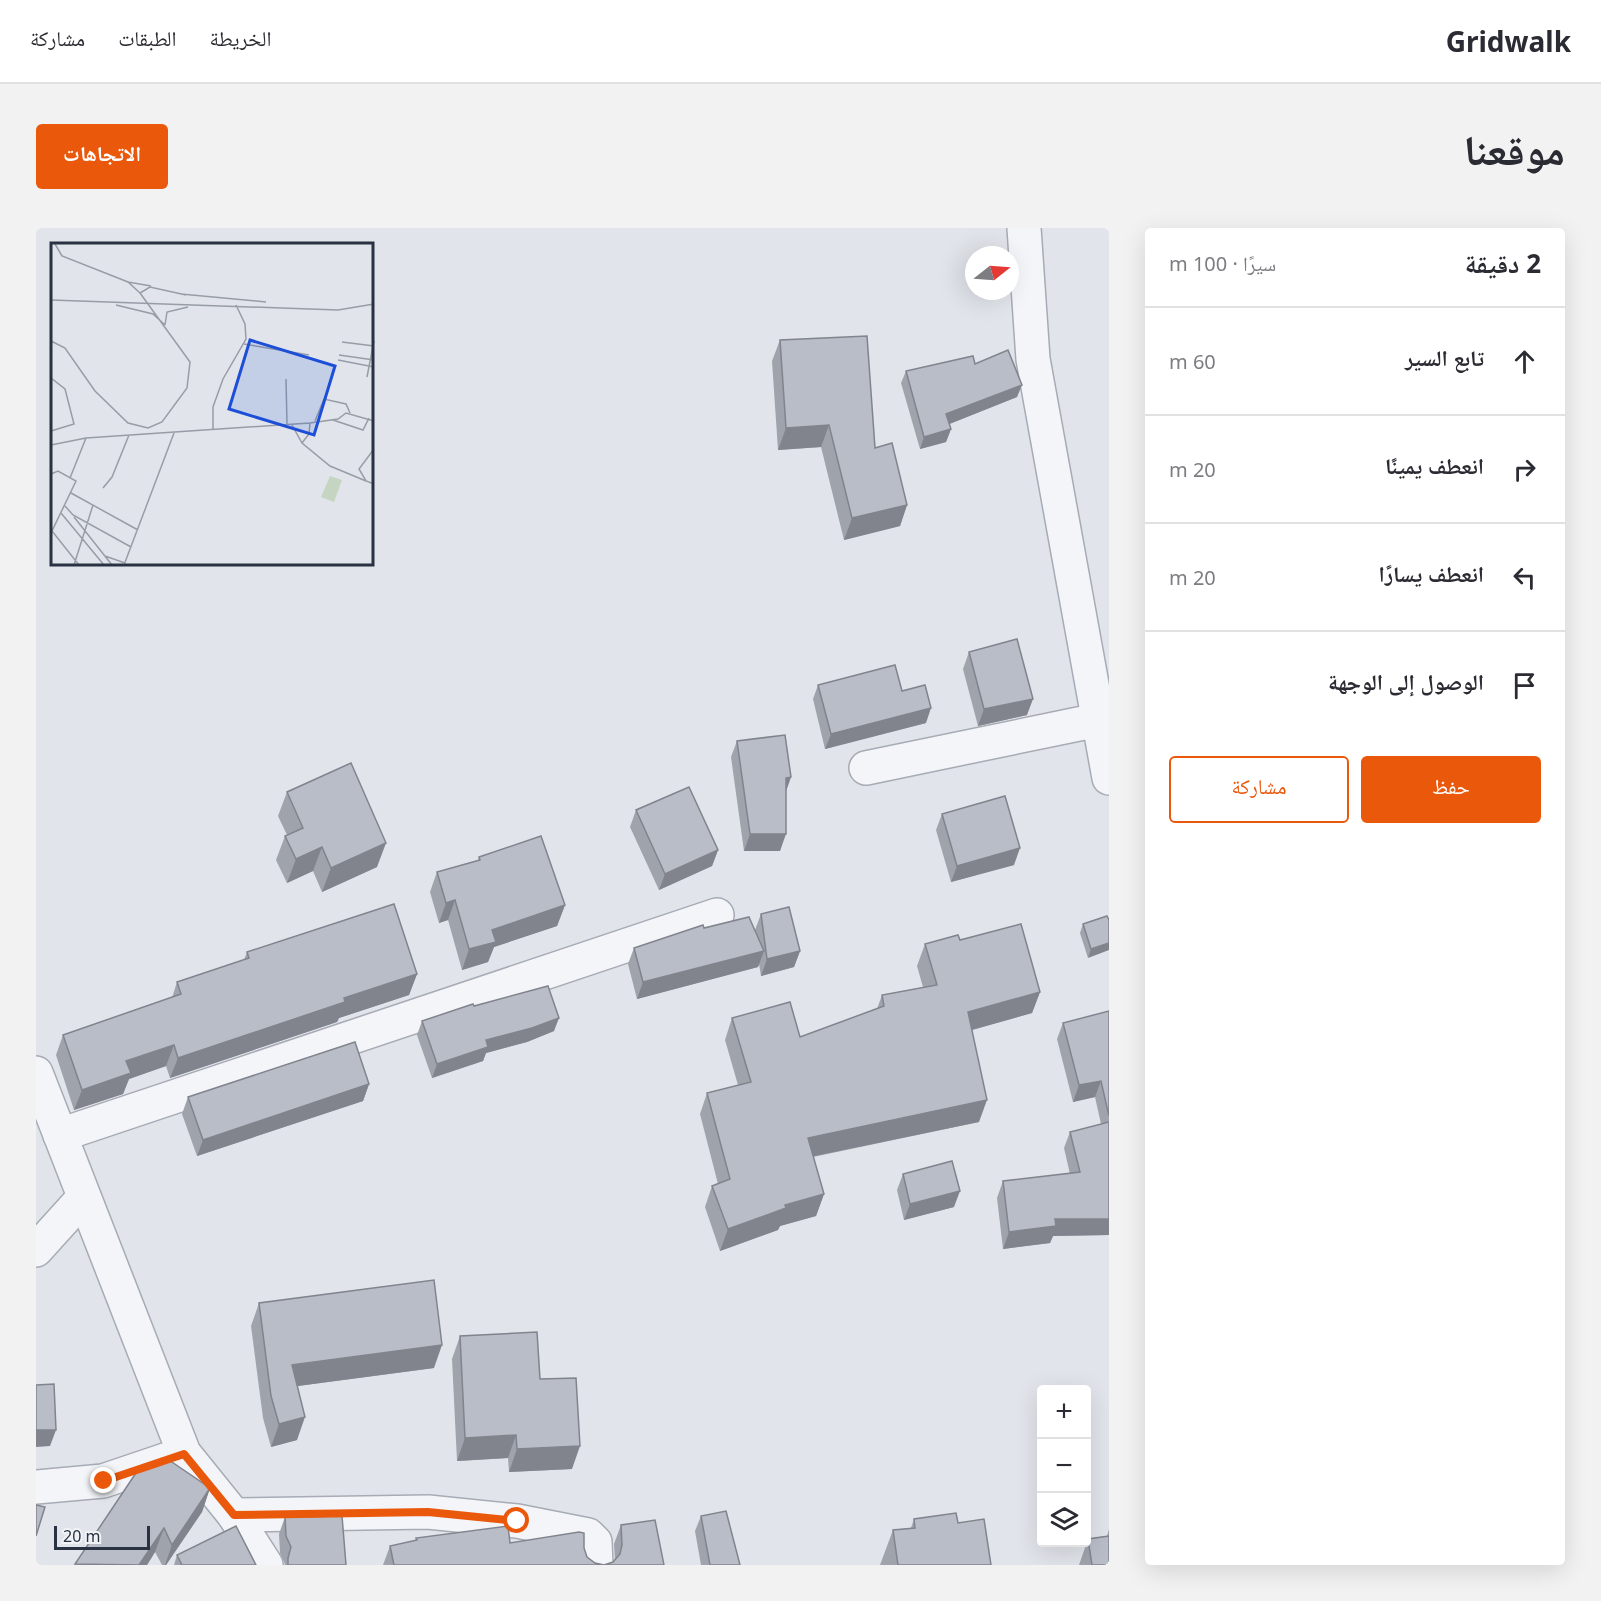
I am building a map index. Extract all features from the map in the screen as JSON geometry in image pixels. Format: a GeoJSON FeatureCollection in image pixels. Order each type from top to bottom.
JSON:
{"type":"FeatureCollection","features":[{"type":"Feature","properties":{"kind":"street"},"geometry":{"type":"LineString","coordinates":[[1024,228],[1033,359],[1109,778]]}},
{"type":"Feature","properties":{"kind":"street"},"geometry":{"type":"LineString","coordinates":[[866,768],[1098,720]]}},
{"type":"Feature","properties":{"kind":"street"},"geometry":{"type":"LineString","coordinates":[[60,1135],[717,915]]}},
{"type":"Feature","properties":{"kind":"street"},"geometry":{"type":"LineString","coordinates":[[36,1073],[184,1454],[234,1515],[266,1565]]}},
{"type":"Feature","properties":{"kind":"street"},"geometry":{"type":"LineString","coordinates":[[36,1250],[84,1197]]}},
{"type":"Feature","properties":{"kind":"street"},"geometry":{"type":"LineString","coordinates":[[36,1487],[104,1481],[184,1454]]}},
{"type":"Feature","properties":{"kind":"street"},"geometry":{"type":"LineString","coordinates":[[234,1515],[428,1512],[517,1521],[588,1535],[595,1542],[596,1565]]}},
{"type":"Feature","properties":{"kind":"building"},"geometry":{"type":"Polygon","coordinates":[[[867,336],[875,448],[892,443],[907,505],[852,518],[829,425],[786,428],[780,340],[867,336]]]}},
{"type":"Feature","properties":{"kind":"building"},"geometry":{"type":"Polygon","coordinates":[[[1008,350],[1022,385],[946,414],[951,429],[924,437],[906,371],[973,356],[975,364],[1008,350]]]}},
{"type":"Feature","properties":{"kind":"building"},"geometry":{"type":"Polygon","coordinates":[[[1017,639],[1033,699],[984,709],[969,652],[1017,639]]]}},
{"type":"Feature","properties":{"kind":"building"},"geometry":{"type":"Polygon","coordinates":[[[895,665],[902,691],[925,685],[931,708],[831,734],[818,685],[895,665]]]}},
{"type":"Feature","properties":{"kind":"building"},"geometry":{"type":"Polygon","coordinates":[[[785,735],[791,777],[786,778],[786,834],[750,834],[737,741],[785,735]]]}},
{"type":"Feature","properties":{"kind":"building"},"geometry":{"type":"Polygon","coordinates":[[[351,763],[386,843],[331,868],[322,847],[296,859],[285,836],[303,828],[287,792],[351,763]]]}},
{"type":"Feature","properties":{"kind":"building"},"geometry":{"type":"Polygon","coordinates":[[[689,787],[718,850],[665,874],[636,810],[689,787]]]}},
{"type":"Feature","properties":{"kind":"building"},"geometry":{"type":"Polygon","coordinates":[[[1005,796],[1020,848],[957,866],[942,814],[1005,796]]]}},
{"type":"Feature","properties":{"kind":"building"},"geometry":{"type":"Polygon","coordinates":[[[541,836],[565,905],[492,930],[496,942],[469,949],[455,900],[446,903],[437,872],[480,860],[479,857],[541,836]]]}},
{"type":"Feature","properties":{"kind":"building"},"geometry":{"type":"Polygon","coordinates":[[[394,904],[417,974],[344,998],[345,1002],[178,1058],[174,1045],[126,1061],[131,1073],[82,1090],[63,1035],[181,994],[177,982],[249,958],[247,952],[394,904]]]}},
{"type":"Feature","properties":{"kind":"building"},"geometry":{"type":"Polygon","coordinates":[[[789,907],[800,951],[767,959],[761,914],[789,907]]]}},
{"type":"Feature","properties":{"kind":"building"},"geometry":{"type":"Polygon","coordinates":[[[1107,916],[1109,943],[1091,949],[1083,924],[1107,916]]]}},
{"type":"Feature","properties":{"kind":"building"},"geometry":{"type":"Polygon","coordinates":[[[749,917],[764,951],[643,982],[634,948],[703,925],[704,928],[749,917]]]}},
{"type":"Feature","properties":{"kind":"building"},"geometry":{"type":"Polygon","coordinates":[[[1021,924],[1040,992],[968,1012],[987,1100],[808,1138],[824,1194],[785,1205],[786,1208],[728,1229],[712,1186],[730,1179],[707,1093],[751,1082],[732,1018],[790,1002],[800,1037],[884,1006],[882,995],[937,985],[925,944],[958,935],[960,940],[1021,924]]]}},
{"type":"Feature","properties":{"kind":"building"},"geometry":{"type":"Polygon","coordinates":[[[548,986],[559,1018],[486,1040],[488,1047],[437,1064],[422,1021],[473,1004],[474,1006],[548,986]]]}},
{"type":"Feature","properties":{"kind":"building"},"geometry":{"type":"Polygon","coordinates":[[[1109,1011],[1109,1116],[1101,1081],[1079,1085],[1063,1023],[1109,1011]]]}},
{"type":"Feature","properties":{"kind":"building"},"geometry":{"type":"Polygon","coordinates":[[[355,1042],[369,1084],[203,1140],[188,1097],[355,1042]]]}},
{"type":"Feature","properties":{"kind":"building"},"geometry":{"type":"Polygon","coordinates":[[[1109,1122],[1109,1219],[1055,1219],[1056,1226],[1009,1232],[1003,1181],[1080,1172],[1070,1132],[1109,1122]]]}},
{"type":"Feature","properties":{"kind":"building"},"geometry":{"type":"Polygon","coordinates":[[[952,1161],[960,1191],[910,1204],[903,1174],[952,1161]]]}},
{"type":"Feature","properties":{"kind":"building"},"geometry":{"type":"Polygon","coordinates":[[[434,1280],[442,1345],[292,1365],[305,1417],[279,1424],[271,1396],[259,1303],[434,1280]]]}},
{"type":"Feature","properties":{"kind":"building"},"geometry":{"type":"Polygon","coordinates":[[[537,1332],[540,1379],[576,1378],[580,1446],[517,1449],[516,1435],[465,1438],[460,1336],[537,1332]]]}},
{"type":"Feature","properties":{"kind":"building"},"geometry":{"type":"Polygon","coordinates":[[[54,1384],[56,1430],[36,1430],[36,1385],[54,1384]]]}},
{"type":"Feature","properties":{"kind":"building"},"geometry":{"type":"Polygon","coordinates":[[[166,1458],[210,1488],[172,1545],[164,1528],[139,1565],[75,1564],[140,1467],[166,1458]]]}},
{"type":"Feature","properties":{"kind":"building"},"geometry":{"type":"Polygon","coordinates":[[[36,1505],[45,1507],[36,1536],[36,1505]]]}},
{"type":"Feature","properties":{"kind":"building"},"geometry":{"type":"Polygon","coordinates":[[[726,1511],[740,1565],[710,1565],[701,1516],[726,1511]]]}},
{"type":"Feature","properties":{"kind":"building"},"geometry":{"type":"Polygon","coordinates":[[[956,1513],[958,1523],[984,1519],[991,1565],[898,1565],[893,1530],[915,1528],[914,1519],[956,1513]]]}},
{"type":"Feature","properties":{"kind":"building"},"geometry":{"type":"Polygon","coordinates":[[[342,1516],[346,1565],[288,1565],[291,1547],[286,1536],[285,1517],[342,1516]]]}},
{"type":"Feature","properties":{"kind":"building"},"geometry":{"type":"Polygon","coordinates":[[[655,1520],[664,1565],[604,1565],[613,1562],[620,1554],[621,1525],[655,1520]]]}},
{"type":"Feature","properties":{"kind":"building"},"geometry":{"type":"Polygon","coordinates":[[[236,1526],[256,1565],[182,1565],[177,1555],[236,1526]]]}},
{"type":"Feature","properties":{"kind":"building"},"geometry":{"type":"Polygon","coordinates":[[[508,1526],[510,1543],[579,1532],[584,1533],[584,1548],[587,1557],[595,1563],[604,1565],[394,1565],[390,1546],[417,1540],[416,1538],[508,1526]]]}},
{"type":"Feature","properties":{"kind":"building"},"geometry":{"type":"Polygon","coordinates":[[[1109,1536],[1109,1565],[1092,1565],[1089,1547],[1091,1539],[1109,1536]]]}},
{"type":"Feature","properties":{"kind":"route"},"geometry":{"type":"LineString","coordinates":[[104,1481],[184,1454],[234,1515],[428,1512],[517,1521]]}}]}
